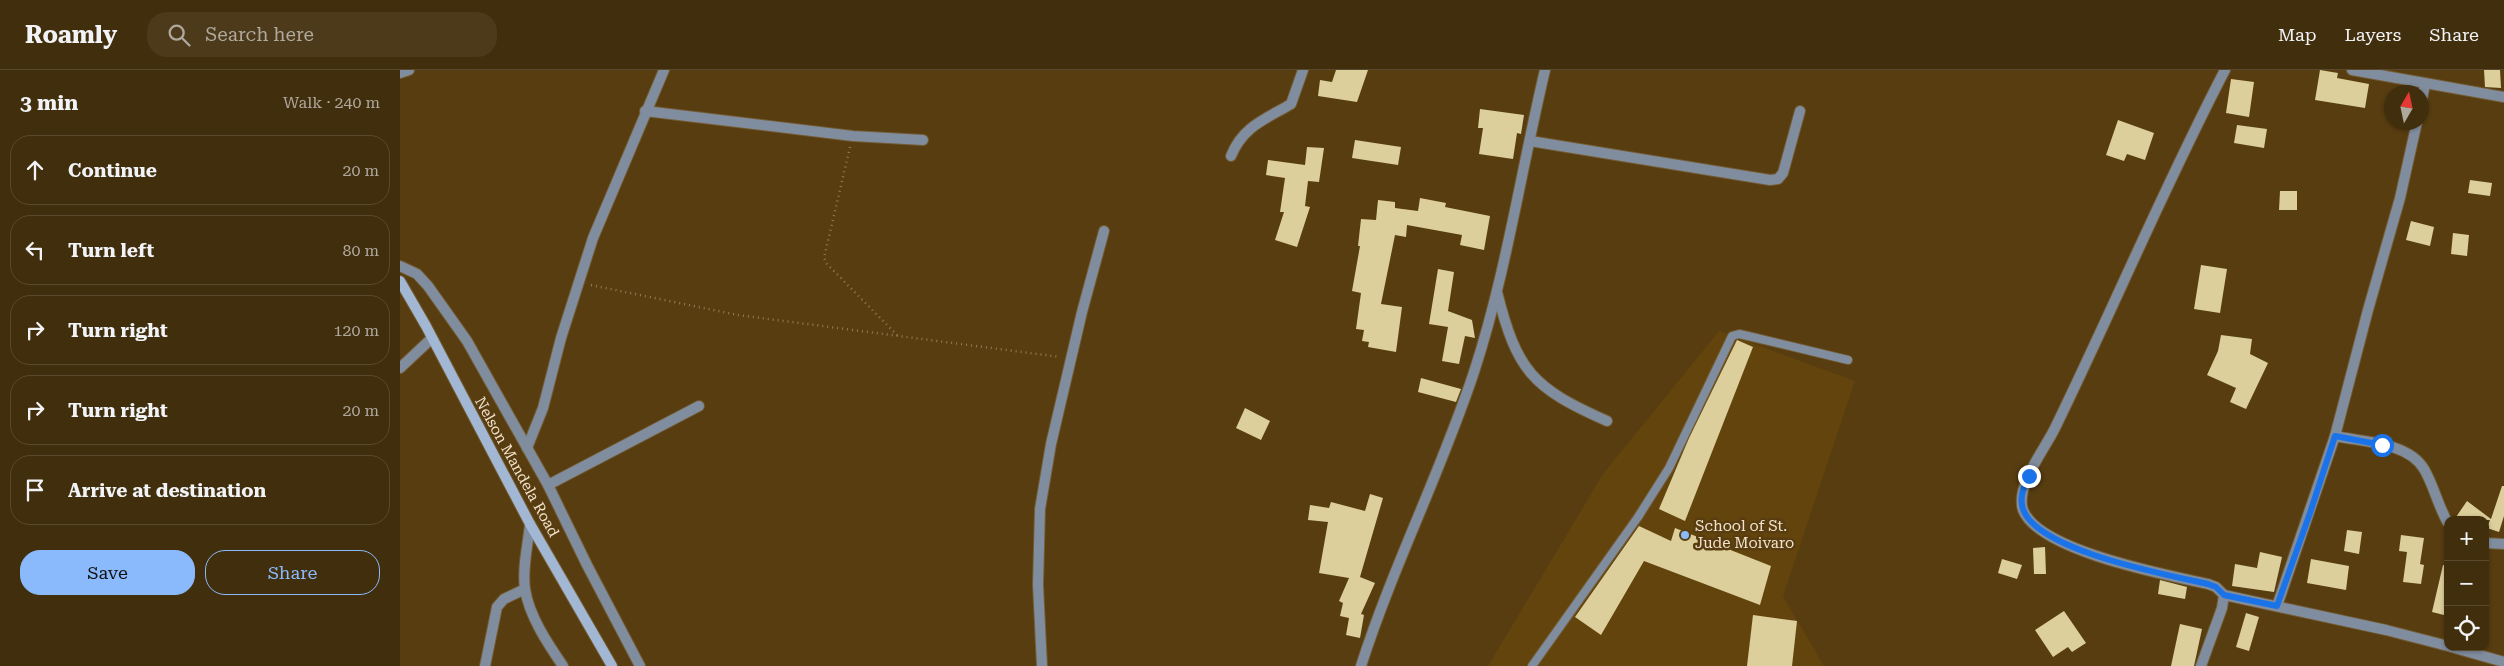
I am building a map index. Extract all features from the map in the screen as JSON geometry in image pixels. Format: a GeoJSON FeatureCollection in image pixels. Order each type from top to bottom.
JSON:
{"type":"FeatureCollection","features":[{"type":"Feature","properties":{"kind":"main road","name":"Nelson Mandela Road"},"geometry":{"type":"LineString","coordinates":[[400,280],[530,524],[612,666]]}},
{"type":"Feature","properties":{"kind":"street"},"geometry":{"type":"LineString","coordinates":[[400,74],[408,70]]}},
{"type":"Feature","properties":{"kind":"street"},"geometry":{"type":"LineString","coordinates":[[528,448],[543,408],[577,283],[645,111],[664,70]]}},
{"type":"Feature","properties":{"kind":"street"},"geometry":{"type":"LineString","coordinates":[[1231,156],[1239,138],[1251,128],[1291,104],[1303,70]]}},
{"type":"Feature","properties":{"kind":"street"},"geometry":{"type":"LineString","coordinates":[[1361,666],[1381,605],[1424,504],[1470,383],[1497,291],[1544,70]]}},
{"type":"Feature","properties":{"kind":"street"},"geometry":{"type":"LineString","coordinates":[[2225,70],[2157,207],[2055,429],[2023,489],[2021,500],[2024,511],[2040,530],[2059,542],[2119,562],[2208,584],[2216,587],[2224,595],[2444,646]]}},
{"type":"Feature","properties":{"kind":"street"},"geometry":{"type":"LineString","coordinates":[[2352,70],[2504,96]]}},
{"type":"Feature","properties":{"kind":"street"},"geometry":{"type":"LineString","coordinates":[[1530,141],[1770,180],[1778,179],[1783,173],[1800,110]]}},
{"type":"Feature","properties":{"kind":"street"},"geometry":{"type":"LineString","coordinates":[[645,111],[690,118],[853,136],[923,140]]}},
{"type":"Feature","properties":{"kind":"street"},"geometry":{"type":"LineString","coordinates":[[2277,606],[2335,436],[2400,198],[2415,130]]}},
{"type":"Feature","properties":{"kind":"street"},"geometry":{"type":"LineString","coordinates":[[1042,666],[1038,585],[1039,520],[1051,444],[1082,312],[1104,231]]}},
{"type":"Feature","properties":{"kind":"street"},"geometry":{"type":"LineString","coordinates":[[400,266],[417,274],[445,307],[490,381],[548,485],[591,573],[640,666]]}},
{"type":"Feature","properties":{"kind":"street"},"geometry":{"type":"LineString","coordinates":[[1497,291],[1511,338],[1520,358],[1531,375],[1546,390],[1559,398],[1607,421]]}},
{"type":"Feature","properties":{"kind":"street"},"geometry":{"type":"LineString","coordinates":[[400,368],[431,339]]}},
{"type":"Feature","properties":{"kind":"street"},"geometry":{"type":"LineString","coordinates":[[548,485],[699,406]]}},
{"type":"Feature","properties":{"kind":"street"},"geometry":{"type":"LineString","coordinates":[[2335,436],[2398,449],[2417,459],[2424,468],[2445,516]]}},
{"type":"Feature","properties":{"kind":"street"},"geometry":{"type":"LineString","coordinates":[[530,524],[525,589],[527,600],[543,634],[563,666]]}},
{"type":"Feature","properties":{"kind":"street"},"geometry":{"type":"LineString","coordinates":[[2489,543],[2504,544]]}},
{"type":"Feature","properties":{"kind":"street"},"geometry":{"type":"LineString","coordinates":[[485,666],[496,607],[504,599],[525,589]]}},
{"type":"Feature","properties":{"kind":"street"},"geometry":{"type":"LineString","coordinates":[[2201,666],[2222,608],[2224,595]]}},
{"type":"Feature","properties":{"kind":"street"},"geometry":{"type":"LineString","coordinates":[[2464,651],[2504,662]]}},
{"type":"Feature","properties":{"kind":"lane"},"geometry":{"type":"LineString","coordinates":[[1532,666],[1638,517],[1669,468],[1732,336],[1739,334],[1848,360]]}},
{"type":"Feature","properties":{"kind":"path"},"geometry":{"type":"LineString","coordinates":[[853,136],[824,258],[827,264],[899,337]]}},
{"type":"Feature","properties":{"kind":"path"},"geometry":{"type":"LineString","coordinates":[[577,283],[738,315],[1072,359]]}},
{"type":"Feature","properties":{"kind":"shaded area","name":"School of St. Jude Moivaro"},"geometry":{"type":"Polygon","coordinates":[[[1719,331],[1855,381],[1783,596],[1824,666],[1488,666],[1603,474],[1719,331]]]}},
{"type":"Feature","properties":{"kind":"building"},"geometry":{"type":"Polygon","coordinates":[[[1336,70],[1368,70],[1357,102],[1318,96],[1320,80],[1332,82],[1336,70]]]}},
{"type":"Feature","properties":{"kind":"building"},"geometry":{"type":"Polygon","coordinates":[[[2320,70],[2338,73],[2337,78],[2369,84],[2365,108],[2315,100],[2320,70]]]}},
{"type":"Feature","properties":{"kind":"building"},"geometry":{"type":"Polygon","coordinates":[[[2484,70],[2500,70],[2501,88],[2485,87],[2484,70]]]}},
{"type":"Feature","properties":{"kind":"building"},"geometry":{"type":"Polygon","coordinates":[[[2231,79],[2254,82],[2249,117],[2226,113],[2231,79]]]}},
{"type":"Feature","properties":{"kind":"building"},"geometry":{"type":"Polygon","coordinates":[[[1480,109],[1524,115],[1521,134],[1517,133],[1513,159],[1479,154],[1483,128],[1478,128],[1480,109]]]}},
{"type":"Feature","properties":{"kind":"building"},"geometry":{"type":"Polygon","coordinates":[[[2118,120],[2154,133],[2145,160],[2127,154],[2124,161],[2106,155],[2118,120]]]}},
{"type":"Feature","properties":{"kind":"building"},"geometry":{"type":"Polygon","coordinates":[[[2237,125],[2267,129],[2264,148],[2234,143],[2237,125]]]}},
{"type":"Feature","properties":{"kind":"building"},"geometry":{"type":"Polygon","coordinates":[[[1355,140],[1401,147],[1398,165],[1352,158],[1355,140]]]}},
{"type":"Feature","properties":{"kind":"building"},"geometry":{"type":"Polygon","coordinates":[[[1307,147],[1324,148],[1319,182],[1308,181],[1305,206],[1310,207],[1297,247],[1275,240],[1284,212],[1280,212],[1285,178],[1266,175],[1268,160],[1305,165],[1307,147]]]}},
{"type":"Feature","properties":{"kind":"building"},"geometry":{"type":"Polygon","coordinates":[[[2470,180],[2492,183],[2490,196],[2468,193],[2470,180]]]}},
{"type":"Feature","properties":{"kind":"building"},"geometry":{"type":"Polygon","coordinates":[[[2280,191],[2297,191],[2297,210],[2279,210],[2280,191]]]}},
{"type":"Feature","properties":{"kind":"building"},"geometry":{"type":"Polygon","coordinates":[[[1420,198],[1446,203],[1445,207],[1490,216],[1484,250],[1460,245],[1462,235],[1407,225],[1406,237],[1395,235],[1381,304],[1402,307],[1396,352],[1368,347],[1369,342],[1362,341],[1364,330],[1356,329],[1361,293],[1352,291],[1360,246],[1358,246],[1361,219],[1376,220],[1378,200],[1395,202],[1395,208],[1418,211],[1420,198]]]}},
{"type":"Feature","properties":{"kind":"building"},"geometry":{"type":"Polygon","coordinates":[[[2411,221],[2434,227],[2430,246],[2406,240],[2411,221]]]}},
{"type":"Feature","properties":{"kind":"building"},"geometry":{"type":"Polygon","coordinates":[[[2453,233],[2469,235],[2467,256],[2451,254],[2453,233]]]}},
{"type":"Feature","properties":{"kind":"building"},"geometry":{"type":"Polygon","coordinates":[[[2201,265],[2227,269],[2220,313],[2194,309],[2201,265]]]}},
{"type":"Feature","properties":{"kind":"building"},"geometry":{"type":"Polygon","coordinates":[[[1438,269],[1454,272],[1448,311],[1472,320],[1475,338],[1465,336],[1459,364],[1442,361],[1448,327],[1429,324],[1438,269]]]}},
{"type":"Feature","properties":{"kind":"building"},"geometry":{"type":"Polygon","coordinates":[[[2221,335],[2252,339],[2250,354],[2268,363],[2246,409],[2230,402],[2236,388],[2207,375],[2218,351],[2221,335]]]}},
{"type":"Feature","properties":{"kind":"building"},"geometry":{"type":"Polygon","coordinates":[[[1737,340],[1753,347],[1685,521],[1659,509],[1689,438],[1737,340]]]}},
{"type":"Feature","properties":{"kind":"building"},"geometry":{"type":"Polygon","coordinates":[[[1421,378],[1461,389],[1456,402],[1418,392],[1421,378]]]}},
{"type":"Feature","properties":{"kind":"building"},"geometry":{"type":"Polygon","coordinates":[[[1245,408],[1270,421],[1261,440],[1236,428],[1245,408]]]}},
{"type":"Feature","properties":{"kind":"building"},"geometry":{"type":"Polygon","coordinates":[[[2502,486],[2504,486],[2504,516],[2499,532],[2489,529],[2489,518],[2491,519],[2502,486]]]}},
{"type":"Feature","properties":{"kind":"building"},"geometry":{"type":"Polygon","coordinates":[[[1370,494],[1383,498],[1360,577],[1375,583],[1361,614],[1364,615],[1360,638],[1346,635],[1349,618],[1340,616],[1343,603],[1339,601],[1349,578],[1319,573],[1328,522],[1308,520],[1310,505],[1329,508],[1331,502],[1365,511],[1370,494]]]}},
{"type":"Feature","properties":{"kind":"building"},"geometry":{"type":"Polygon","coordinates":[[[2467,501],[2487,516],[2457,516],[2467,501]]]}},
{"type":"Feature","properties":{"kind":"building"},"geometry":{"type":"Polygon","coordinates":[[[1639,526],[1671,541],[1675,528],[1771,566],[1760,605],[1644,561],[1601,635],[1575,617],[1639,526]]]}},
{"type":"Feature","properties":{"kind":"building"},"geometry":{"type":"Polygon","coordinates":[[[2347,530],[2362,532],[2359,554],[2344,551],[2347,530]]]}},
{"type":"Feature","properties":{"kind":"building"},"geometry":{"type":"Polygon","coordinates":[[[2401,535],[2424,538],[2420,564],[2424,565],[2421,584],[2403,582],[2407,552],[2399,551],[2401,535]]]}},
{"type":"Feature","properties":{"kind":"building"},"geometry":{"type":"Polygon","coordinates":[[[2045,547],[2046,574],[2034,574],[2033,548],[2045,547]]]}},
{"type":"Feature","properties":{"kind":"building"},"geometry":{"type":"Polygon","coordinates":[[[2260,552],[2282,557],[2274,592],[2232,586],[2235,564],[2257,568],[2260,552]]]}},
{"type":"Feature","properties":{"kind":"building"},"geometry":{"type":"Polygon","coordinates":[[[2002,559],[2022,565],[2017,579],[1998,573],[2002,559]]]}},
{"type":"Feature","properties":{"kind":"building"},"geometry":{"type":"Polygon","coordinates":[[[2311,559],[2349,566],[2346,590],[2307,583],[2311,559]]]}},
{"type":"Feature","properties":{"kind":"building"},"geometry":{"type":"Polygon","coordinates":[[[2443,565],[2444,565],[2444,615],[2432,612],[2443,565]]]}},
{"type":"Feature","properties":{"kind":"building"},"geometry":{"type":"Polygon","coordinates":[[[2160,580],[2187,587],[2185,599],[2158,594],[2160,580]]]}},
{"type":"Feature","properties":{"kind":"building"},"geometry":{"type":"Polygon","coordinates":[[[2064,611],[2086,643],[2072,652],[2068,647],[2053,657],[2035,630],[2064,611]]]}},
{"type":"Feature","properties":{"kind":"building"},"geometry":{"type":"Polygon","coordinates":[[[2246,613],[2259,617],[2249,651],[2236,647],[2246,613]]]}},
{"type":"Feature","properties":{"kind":"building"},"geometry":{"type":"Polygon","coordinates":[[[1753,615],[1797,621],[1792,666],[1747,666],[1753,615]]]}},
{"type":"Feature","properties":{"kind":"building"},"geometry":{"type":"Polygon","coordinates":[[[2180,624],[2202,629],[2194,666],[2171,666],[2180,624]]]}},
{"type":"Feature","properties":{"kind":"place","name":"School of St. Jude Moivaro"},"geometry":{"type":"Point","coordinates":[1685,535]}},
{"type":"Feature","properties":{"kind":"route"},"geometry":{"type":"LineString","coordinates":[[2029,476],[2023,489],[2021,500],[2024,511],[2040,530],[2059,542],[2084,552],[2119,562],[2208,584],[2221,590],[2224,595],[2277,606],[2335,436],[2382,445]]}}]}
